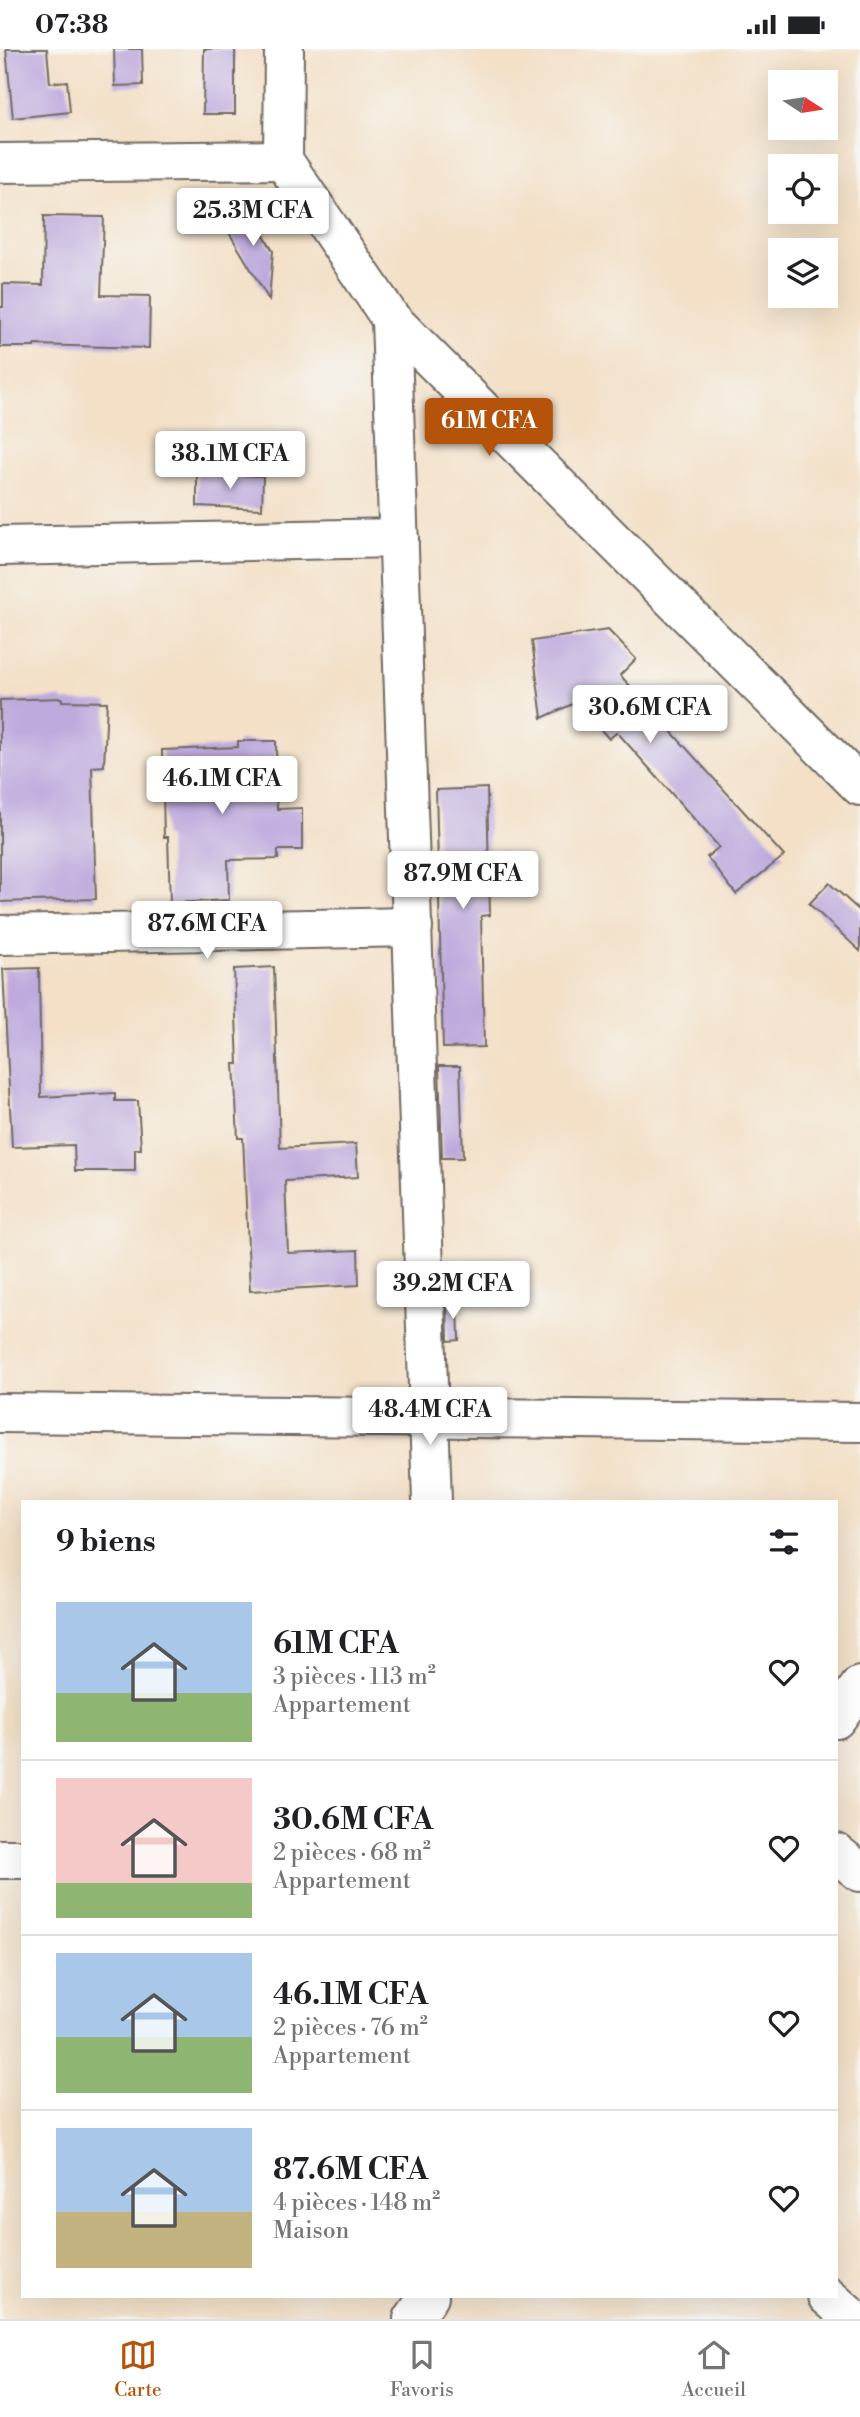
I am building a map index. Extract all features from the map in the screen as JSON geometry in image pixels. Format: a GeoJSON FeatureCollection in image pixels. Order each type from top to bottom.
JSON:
{"type":"FeatureCollection","features":[{"type":"Feature","properties":{"kind":"street"},"geometry":{"type":"LineString","coordinates":[[285,49],[283,160],[391,319],[860,786]]}},
{"type":"Feature","properties":{"kind":"street"},"geometry":{"type":"LineString","coordinates":[[0,163],[283,160]]}},
{"type":"Feature","properties":{"kind":"street"},"geometry":{"type":"LineString","coordinates":[[391,319],[432,1500]]}},
{"type":"Feature","properties":{"kind":"street"},"geometry":{"type":"LineString","coordinates":[[0,546],[399,538]]}},
{"type":"Feature","properties":{"kind":"street"},"geometry":{"type":"LineString","coordinates":[[0,935],[413,927]]}},
{"type":"Feature","properties":{"kind":"street"},"geometry":{"type":"LineString","coordinates":[[0,1413],[860,1422]]}},
{"type":"Feature","properties":{"kind":"street"},"geometry":{"type":"LineString","coordinates":[[838,1716],[860,1686]]}},
{"type":"Feature","properties":{"kind":"street"},"geometry":{"type":"LineString","coordinates":[[838,1855],[860,1872]]}},
{"type":"Feature","properties":{"kind":"street"},"geometry":{"type":"LineString","coordinates":[[0,1859],[21,1859]]}},
{"type":"Feature","properties":{"kind":"street"},"geometry":{"type":"LineString","coordinates":[[413,2319],[428,2298]]}},
{"type":"Feature","properties":{"kind":"street"},"geometry":{"type":"LineString","coordinates":[[829,2298],[853,2319]]}},
{"type":"Feature","properties":{"kind":"building"},"geometry":{"type":"Polygon","coordinates":[[[6,49],[47,49],[50,83],[67,81],[70,112],[13,118],[6,49]]]}},
{"type":"Feature","properties":{"kind":"building"},"geometry":{"type":"Polygon","coordinates":[[[114,49],[142,49],[143,85],[115,86],[114,49]]]}},
{"type":"Feature","properties":{"kind":"building"},"geometry":{"type":"Polygon","coordinates":[[[204,49],[235,49],[235,114],[203,114],[204,49]]]}},
{"type":"Feature","properties":{"kind":"building"},"geometry":{"type":"Polygon","coordinates":[[[248,209],[273,251],[269,300],[224,224],[248,209]]]}},
{"type":"Feature","properties":{"kind":"building"},"geometry":{"type":"Polygon","coordinates":[[[44,216],[104,217],[101,295],[150,296],[149,348],[34,345],[0,347],[3,284],[43,285],[44,216]]]}},
{"type":"Feature","properties":{"kind":"building"},"geometry":{"type":"Polygon","coordinates":[[[197,473],[263,476],[262,509],[197,506],[197,473]]]}},
{"type":"Feature","properties":{"kind":"building"},"geometry":{"type":"Polygon","coordinates":[[[608,630],[636,659],[620,675],[784,856],[736,894],[707,857],[719,847],[617,732],[609,739],[577,702],[542,718],[532,641],[608,630]]]}},
{"type":"Feature","properties":{"kind":"building"},"geometry":{"type":"Polygon","coordinates":[[[62,698],[62,701],[107,702],[104,766],[92,767],[96,899],[0,902],[0,700],[62,698]]]}},
{"type":"Feature","properties":{"kind":"building"},"geometry":{"type":"Polygon","coordinates":[[[238,741],[276,741],[277,809],[302,808],[302,850],[278,850],[278,859],[228,860],[229,900],[170,903],[168,837],[164,837],[162,750],[238,747],[238,741]]]}},
{"type":"Feature","properties":{"kind":"building"},"geometry":{"type":"Polygon","coordinates":[[[487,788],[490,915],[481,916],[484,1047],[443,1048],[436,790],[487,788]]]}},
{"type":"Feature","properties":{"kind":"building"},"geometry":{"type":"Polygon","coordinates":[[[829,883],[860,911],[860,951],[809,904],[829,883]]]}},
{"type":"Feature","properties":{"kind":"building"},"geometry":{"type":"Polygon","coordinates":[[[274,967],[280,1148],[356,1144],[358,1177],[285,1181],[288,1253],[358,1250],[359,1285],[250,1291],[243,1138],[238,1138],[234,1064],[238,1064],[234,969],[274,967]]]}},
{"type":"Feature","properties":{"kind":"building"},"geometry":{"type":"Polygon","coordinates":[[[39,968],[41,1097],[115,1093],[115,1101],[138,1101],[141,1149],[135,1149],[135,1171],[75,1171],[74,1145],[12,1147],[3,969],[39,968]]]}},
{"type":"Feature","properties":{"kind":"building"},"geometry":{"type":"Polygon","coordinates":[[[439,1066],[460,1066],[463,1158],[442,1158],[439,1066]]]}},
{"type":"Feature","properties":{"kind":"building"},"geometry":{"type":"Polygon","coordinates":[[[447,1301],[458,1301],[459,1340],[448,1341],[447,1301]]]}}]}
